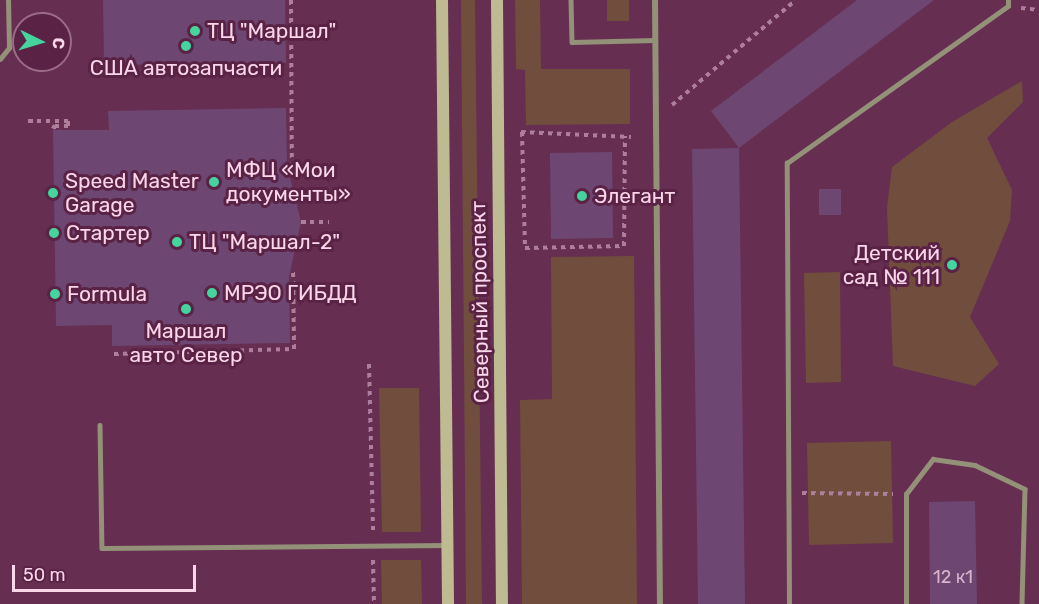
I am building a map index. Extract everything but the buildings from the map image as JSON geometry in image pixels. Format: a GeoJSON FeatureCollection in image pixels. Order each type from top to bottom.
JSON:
{"type":"FeatureCollection","features":[{"type":"Feature","properties":{"kind":"main road","name":"Северный проспект"},"geometry":{"type":"LineString","coordinates":[[442,0],[448,604]]}},
{"type":"Feature","properties":{"kind":"main road","name":"Северный проспект"},"geometry":{"type":"LineString","coordinates":[[497,0],[502,604]]}},
{"type":"Feature","properties":{"kind":"street"},"geometry":{"type":"LineString","coordinates":[[655,0],[660,604]]}},
{"type":"Feature","properties":{"kind":"lane"},"geometry":{"type":"LineString","coordinates":[[0,59],[9,48],[9,0]]}},
{"type":"Feature","properties":{"kind":"lane"},"geometry":{"type":"LineString","coordinates":[[571,0],[572,42],[655,40]]}},
{"type":"Feature","properties":{"kind":"lane"},"geometry":{"type":"LineString","coordinates":[[789,604],[787,164],[1008,6],[1008,0]]}},
{"type":"Feature","properties":{"kind":"lane"},"geometry":{"type":"LineString","coordinates":[[100,424],[102,548],[447,545]]}},
{"type":"Feature","properties":{"kind":"lane"},"geometry":{"type":"LineString","coordinates":[[906,604],[906,494],[933,459],[975,465],[1025,489],[1022,604]]}},
{"type":"Feature","properties":{"kind":"path"},"geometry":{"type":"LineString","coordinates":[[291,0],[292,178]]}},
{"type":"Feature","properties":{"kind":"path"},"geometry":{"type":"LineString","coordinates":[[672,105],[796,0]]}},
{"type":"Feature","properties":{"kind":"path"},"geometry":{"type":"LineString","coordinates":[[28,122],[68,121],[68,126],[52,126],[60,130]]}},
{"type":"Feature","properties":{"kind":"path"},"geometry":{"type":"LineString","coordinates":[[625,136],[624,246],[525,248],[519,132],[625,136],[631,137]]}},
{"type":"Feature","properties":{"kind":"path"},"geometry":{"type":"LineString","coordinates":[[301,222],[329,222]]}},
{"type":"Feature","properties":{"kind":"path"},"geometry":{"type":"LineString","coordinates":[[114,354],[294,349],[293,268]]}},
{"type":"Feature","properties":{"kind":"path"},"geometry":{"type":"LineString","coordinates":[[369,364],[374,604]]}},
{"type":"Feature","properties":{"kind":"path"},"geometry":{"type":"LineString","coordinates":[[790,492],[906,494]]}},
{"type":"Feature","properties":{"kind":"shaded area"},"geometry":{"type":"Polygon","coordinates":[[[461,0],[475,0],[482,604],[466,604],[461,0]]]}},
{"type":"Feature","properties":{"kind":"shaded area"},"geometry":{"type":"Polygon","coordinates":[[[515,0],[540,0],[541,69],[630,69],[630,124],[526,125],[525,70],[516,69],[515,0]]]}},
{"type":"Feature","properties":{"kind":"shaded area"},"geometry":{"type":"Polygon","coordinates":[[[607,0],[629,0],[629,21],[607,21],[607,0]]]}},
{"type":"Feature","properties":{"kind":"shaded area"},"geometry":{"type":"Polygon","coordinates":[[[1022,81],[1023,102],[987,138],[1012,190],[1010,221],[970,317],[999,364],[975,386],[893,366],[887,208],[892,167],[952,122],[1022,81]]]}},
{"type":"Feature","properties":{"kind":"shaded area"},"geometry":{"type":"Polygon","coordinates":[[[634,256],[637,604],[522,604],[520,400],[552,399],[551,257],[634,256]]]}},
{"type":"Feature","properties":{"kind":"shaded area"},"geometry":{"type":"Polygon","coordinates":[[[840,272],[841,382],[806,383],[804,273],[840,272]]]}},
{"type":"Feature","properties":{"kind":"shaded area"},"geometry":{"type":"Polygon","coordinates":[[[379,388],[419,388],[421,532],[382,532],[379,388]]]}},
{"type":"Feature","properties":{"kind":"shaded area"},"geometry":{"type":"Polygon","coordinates":[[[891,441],[893,543],[809,545],[807,443],[891,441]]]}},
{"type":"Feature","properties":{"kind":"shaded area"},"geometry":{"type":"Polygon","coordinates":[[[381,560],[421,560],[422,604],[382,604],[381,560]]]}},
{"type":"Feature","properties":{"kind":"place","name":"ТЦ \"Маршал\""},"geometry":{"type":"Point","coordinates":[195,31]}},
{"type":"Feature","properties":{"kind":"place","name":"США автозапчасти"},"geometry":{"type":"Point","coordinates":[186,46]}},
{"type":"Feature","properties":{"kind":"place","name":"МФЦ «Мои документы»"},"geometry":{"type":"Point","coordinates":[214,182]}},
{"type":"Feature","properties":{"kind":"place","name":"Speed Master Garage"},"geometry":{"type":"Point","coordinates":[53,193]}},
{"type":"Feature","properties":{"kind":"place","name":"Элегант"},"geometry":{"type":"Point","coordinates":[582,196]}},
{"type":"Feature","properties":{"kind":"place","name":"Стартер"},"geometry":{"type":"Point","coordinates":[54,233]}},
{"type":"Feature","properties":{"kind":"place","name":"ТЦ \"Маршал-2\""},"geometry":{"type":"Point","coordinates":[177,242]}},
{"type":"Feature","properties":{"kind":"place","name":"Детский сад № 111"},"geometry":{"type":"Point","coordinates":[952,265]}},
{"type":"Feature","properties":{"kind":"place","name":"МРЭО ГИБДД"},"geometry":{"type":"Point","coordinates":[212,293]}},
{"type":"Feature","properties":{"kind":"place","name":"Formula"},"geometry":{"type":"Point","coordinates":[55,294]}},
{"type":"Feature","properties":{"kind":"place","name":"Маршал авто Север"},"geometry":{"type":"Point","coordinates":[186,309]}}]}
